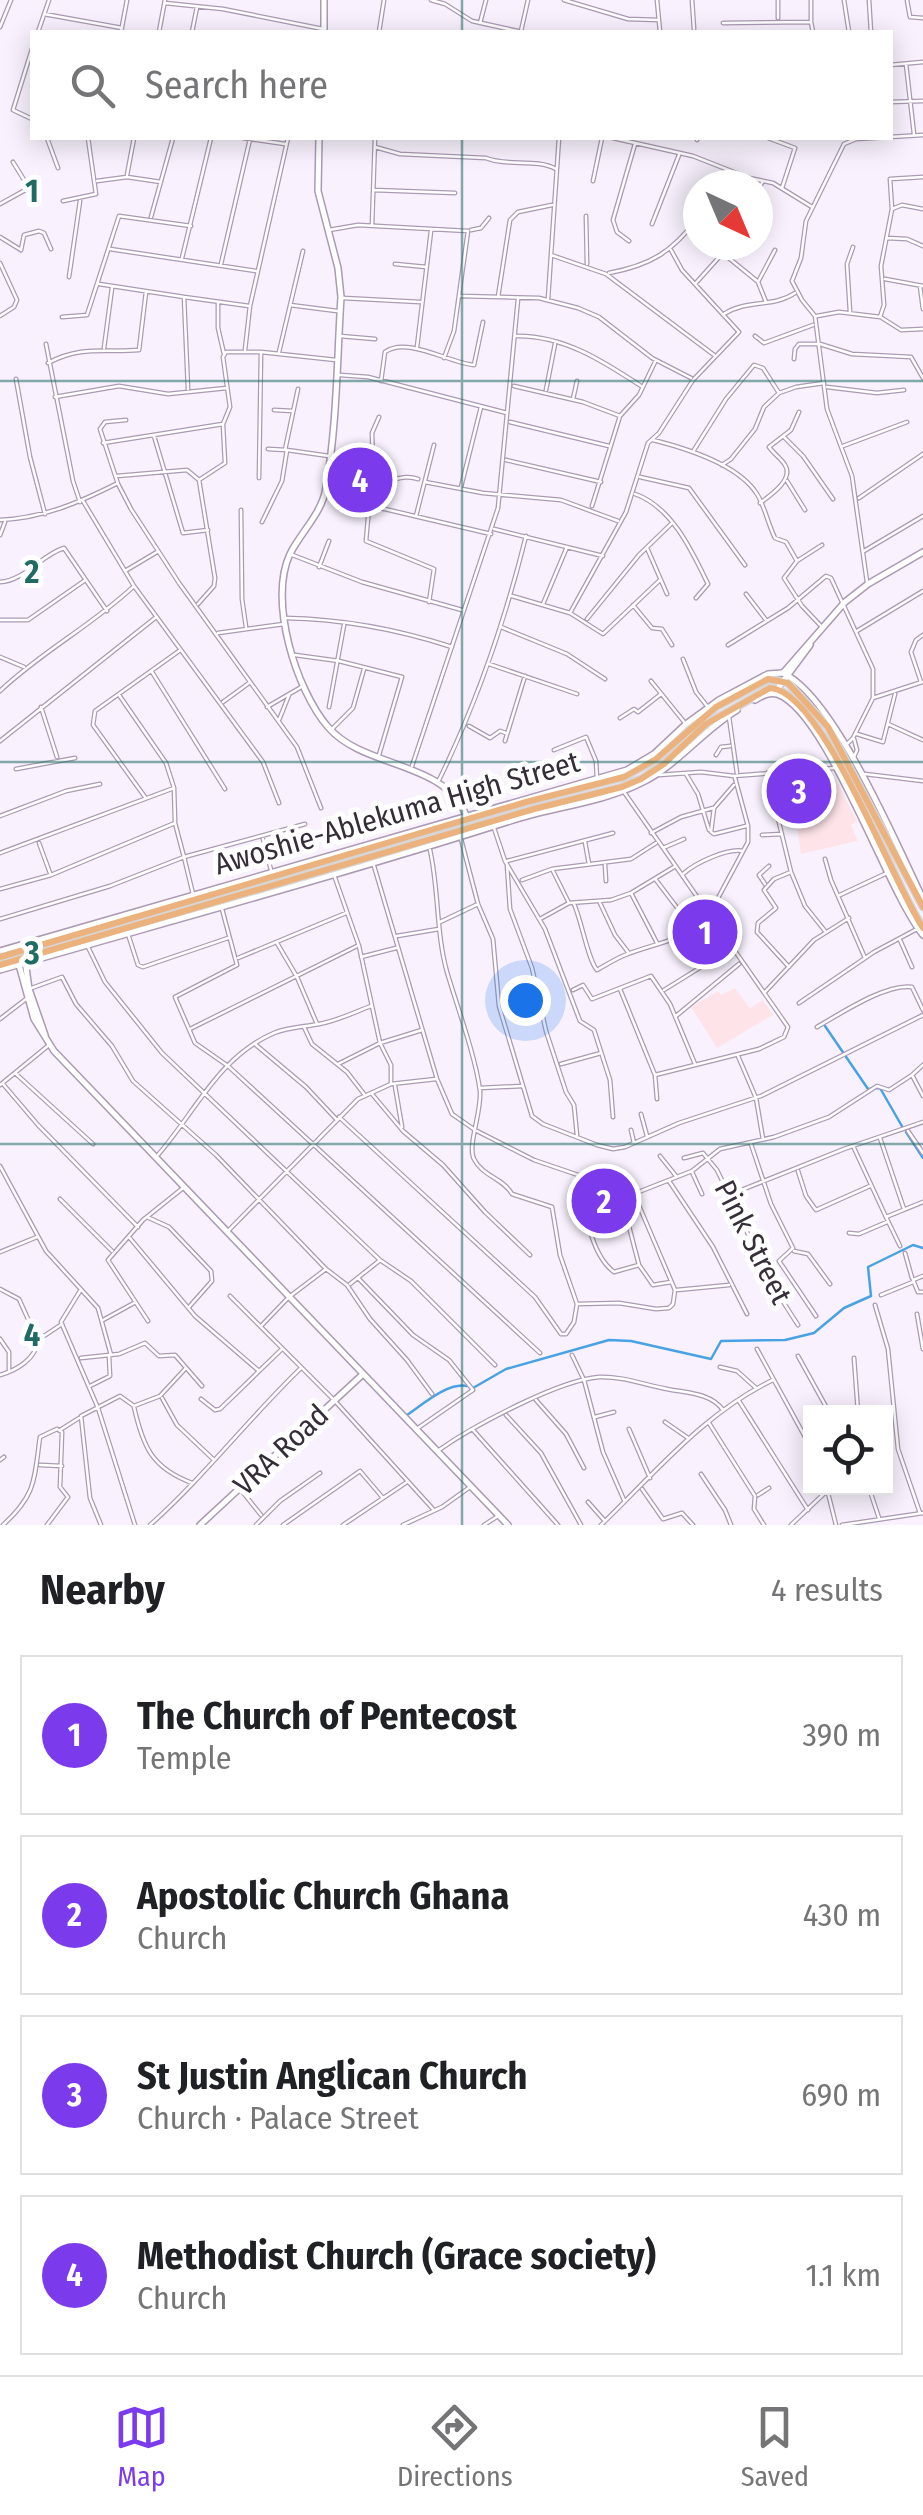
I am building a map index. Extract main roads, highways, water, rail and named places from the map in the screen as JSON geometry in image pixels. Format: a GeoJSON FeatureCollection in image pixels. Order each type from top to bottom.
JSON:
{"type":"FeatureCollection","features":[{"type":"Feature","properties":{"kind":"main road"},"geometry":{"type":"LineString","coordinates":[[779,683],[804,688]]}},
{"type":"Feature","properties":{"kind":"main road"},"geometry":{"type":"LineString","coordinates":[[779,683],[845,773],[921,930]]}},
{"type":"Feature","properties":{"kind":"main road"},"geometry":{"type":"LineString","coordinates":[[779,683],[837,736],[923,907]]}},
{"type":"Feature","properties":{"kind":"main road","name":"Awoshie-Ablekuma High Street"},"geometry":{"type":"LineString","coordinates":[[2,968],[104,924],[249,890],[534,809],[613,792],[656,770],[713,722],[779,683]]}},
{"type":"Feature","properties":{"kind":"main road","name":"Awoshie-Ablekuma High Street"},"geometry":{"type":"LineString","coordinates":[[0,954],[21,958],[147,924],[525,799],[624,777],[647,765],[704,715],[779,683]]}},
{"type":"Feature","properties":{"kind":"waterway"},"geometry":{"type":"LineString","coordinates":[[825,1026],[868,1089],[880,1088],[903,1128]]}},
{"type":"Feature","properties":{"kind":"waterway"},"geometry":{"type":"LineString","coordinates":[[906,1132],[923,1158]]}},
{"type":"Feature","properties":{"kind":"waterway"},"geometry":{"type":"LineString","coordinates":[[473,1388],[506,1369],[609,1340],[631,1341],[711,1359],[721,1341],[785,1340],[814,1333],[844,1308],[871,1296],[868,1267],[913,1245],[923,1248]]}},
{"type":"Feature","properties":{"kind":"waterway"},"geometry":{"type":"LineString","coordinates":[[407,1415],[444,1391],[467,1386]]}},
{"type":"Feature","properties":{"kind":"place","name":"Methodist Church (Grace society)"},"geometry":{"type":"Point","coordinates":[360,480]}},
{"type":"Feature","properties":{"kind":"place","name":"St Justin Anglican Church"},"geometry":{"type":"Point","coordinates":[799,791]}},
{"type":"Feature","properties":{"kind":"place","name":"The Church of Pentecost"},"geometry":{"type":"Point","coordinates":[705,932]}},
{"type":"Feature","properties":{"kind":"place","name":"Apostolic Church Ghana"},"geometry":{"type":"Point","coordinates":[604,1201]}}]}
